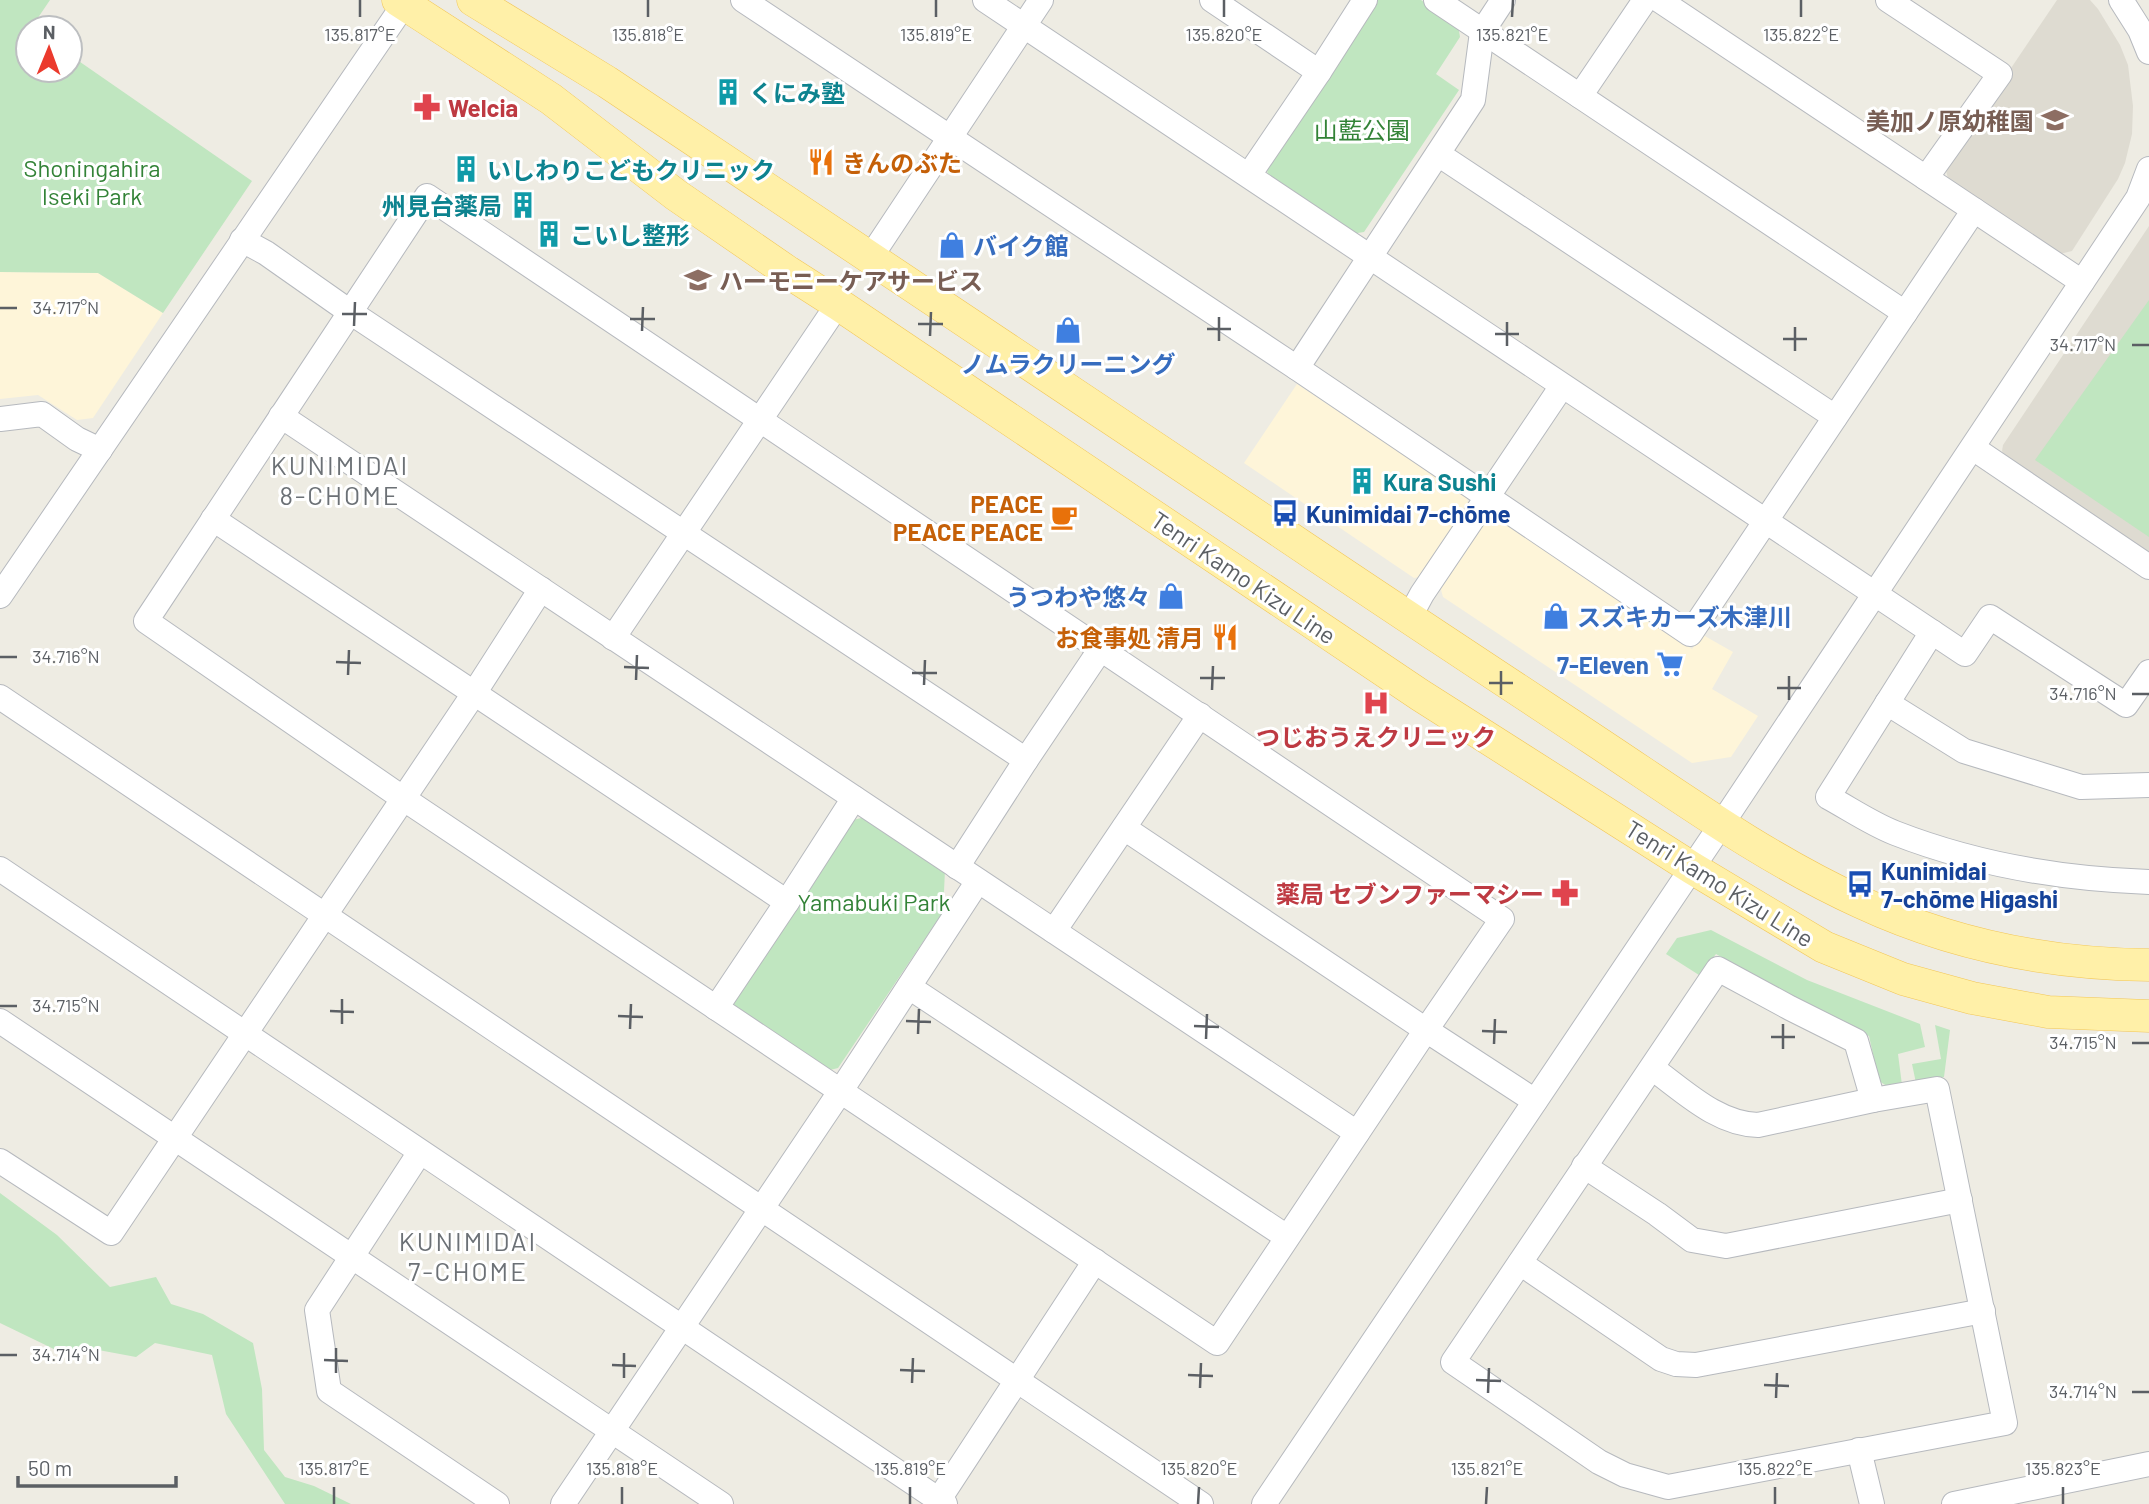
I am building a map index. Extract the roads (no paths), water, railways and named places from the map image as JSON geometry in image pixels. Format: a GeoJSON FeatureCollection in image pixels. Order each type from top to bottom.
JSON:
{"type":"FeatureCollection","features":[{"type":"Feature","properties":{"kind":"main road","name":"Tenri Kamo Kizu Line"},"geometry":{"type":"LineString","coordinates":[[473,0],[607,82],[1721,825],[1794,868],[1861,903],[1930,930],[2028,954],[2097,963],[2149,965]]}},
{"type":"Feature","properties":{"kind":"main road","name":"Tenri Kamo Kizu Line"},"geometry":{"type":"LineString","coordinates":[[403,1],[551,99],[676,195],[788,272],[1420,695],[1692,868],[1824,947],[1903,979],[1972,998],[2048,1012],[2149,1017]]}},
{"type":"Feature","properties":{"kind":"street"},"geometry":{"type":"LineString","coordinates":[[743,0],[1297,368],[1689,634],[1974,210]]}},
{"type":"Feature","properties":{"kind":"street"},"geometry":{"type":"LineString","coordinates":[[985,0],[1965,654],[1990,617],[2126,705],[2149,672]]}},
{"type":"Feature","properties":{"kind":"street"},"geometry":{"type":"LineString","coordinates":[[870,258],[1041,0]]}},
{"type":"Feature","properties":{"kind":"street"},"geometry":{"type":"LineString","coordinates":[[1212,0],[1320,72]]}},
{"type":"Feature","properties":{"kind":"street"},"geometry":{"type":"LineString","coordinates":[[1249,176],[1365,0]]}},
{"type":"Feature","properties":{"kind":"street"},"geometry":{"type":"LineString","coordinates":[[1436,0],[1905,313]]}},
{"type":"Feature","properties":{"kind":"street"},"geometry":{"type":"LineString","coordinates":[[1297,368],[1474,100],[1482,32],[1503,0]]}},
{"type":"Feature","properties":{"kind":"street"},"geometry":{"type":"LineString","coordinates":[[1580,96],[1645,0]]}},
{"type":"Feature","properties":{"kind":"street"},"geometry":{"type":"LineString","coordinates":[[1659,0],[2082,282]]}},
{"type":"Feature","properties":{"kind":"street"},"geometry":{"type":"LineString","coordinates":[[1888,0],[2000,74],[1926,178]]}},
{"type":"Feature","properties":{"kind":"street"},"geometry":{"type":"LineString","coordinates":[[2121,0],[2146,36]]}},
{"type":"Feature","properties":{"kind":"street"},"geometry":{"type":"LineString","coordinates":[[0,596],[403,1]]}},
{"type":"Feature","properties":{"kind":"street"},"geometry":{"type":"LineString","coordinates":[[1438,154],[1835,417]]}},
{"type":"Feature","properties":{"kind":"street"},"geometry":{"type":"LineString","coordinates":[[1264,1504],[1973,448],[2138,198],[2149,169]]}},
{"type":"Feature","properties":{"kind":"street"},"geometry":{"type":"LineString","coordinates":[[427,196],[1502,919],[1217,1343],[404,799],[146,621],[281,416],[427,196]]}},
{"type":"Feature","properties":{"kind":"street"},"geometry":{"type":"LineString","coordinates":[[242,240],[1026,760]]}},
{"type":"Feature","properties":{"kind":"street"},"geometry":{"type":"LineString","coordinates":[[613,638],[838,304]]}},
{"type":"Feature","properties":{"kind":"street"},"geometry":{"type":"LineString","coordinates":[[1409,618],[1562,386]]}},
{"type":"Feature","properties":{"kind":"street"},"geometry":{"type":"LineString","coordinates":[[0,419],[42,414],[77,439],[100,450]]}},
{"type":"Feature","properties":{"kind":"street"},"geometry":{"type":"LineString","coordinates":[[281,416],[1357,1133]]}},
{"type":"Feature","properties":{"kind":"street"},"geometry":{"type":"LineString","coordinates":[[1973,448],[2149,567]]}},
{"type":"Feature","properties":{"kind":"street"},"geometry":{"type":"LineString","coordinates":[[213,519],[787,902]]}},
{"type":"Feature","properties":{"kind":"street"},"geometry":{"type":"LineString","coordinates":[[0,1161],[111,1233],[404,799],[541,589]]}},
{"type":"Feature","properties":{"kind":"street"},"geometry":{"type":"LineString","coordinates":[[1932,632],[1828,797],[1893,833],[1962,855],[2024,871],[2096,880],[2149,882]]}},
{"type":"Feature","properties":{"kind":"street"},"geometry":{"type":"LineString","coordinates":[[957,867],[1100,650]]}},
{"type":"Feature","properties":{"kind":"street"},"geometry":{"type":"LineString","coordinates":[[0,697],[1201,1504]]}},
{"type":"Feature","properties":{"kind":"street"},"geometry":{"type":"LineString","coordinates":[[1887,703],[1964,751],[2081,787],[2149,785]]}},
{"type":"Feature","properties":{"kind":"street"},"geometry":{"type":"LineString","coordinates":[[1054,931],[1200,715]]}},
{"type":"Feature","properties":{"kind":"street"},"geometry":{"type":"LineString","coordinates":[[716,1008],[854,798]]}},
{"type":"Feature","properties":{"kind":"street"},"geometry":{"type":"LineString","coordinates":[[1124,828],[1535,1101]]}},
{"type":"Feature","properties":{"kind":"street"},"geometry":{"type":"LineString","coordinates":[[0,869],[682,1326],[940,1503],[1095,1261]]}},
{"type":"Feature","properties":{"kind":"street"},"geometry":{"type":"LineString","coordinates":[[564,1504],[978,881]]}},
{"type":"Feature","properties":{"kind":"street"},"geometry":{"type":"LineString","coordinates":[[1652,1068],[1718,1115],[1743,1125],[1770,1123],[1937,1089],[2005,1423],[1859,1450],[1683,1495],[1668,1487],[1625,1475],[1599,1462],[1453,1362],[1718,969],[1856,1041],[1873,1100]]}},
{"type":"Feature","properties":{"kind":"street"},"geometry":{"type":"LineString","coordinates":[[909,987],[1287,1237]]}},
{"type":"Feature","properties":{"kind":"street"},"geometry":{"type":"LineString","coordinates":[[1,1023],[352,1256],[713,1502]]}},
{"type":"Feature","properties":{"kind":"street"},"geometry":{"type":"LineString","coordinates":[[421,1152],[317,1310],[329,1391],[497,1504]]}},
{"type":"Feature","properties":{"kind":"street"},"geometry":{"type":"LineString","coordinates":[[1584,1166],[1692,1240],[1726,1246],[1960,1200]]}},
{"type":"Feature","properties":{"kind":"street"},"geometry":{"type":"LineString","coordinates":[[1520,1262],[1661,1359],[1676,1364],[1696,1365],[1983,1311]]}},
{"type":"Feature","properties":{"kind":"street"},"geometry":{"type":"LineString","coordinates":[[1859,1450],[1872,1504]]}},
{"type":"Feature","properties":{"kind":"street"},"geometry":{"type":"LineString","coordinates":[[1954,1504],[2018,1497],[2149,1464]]}},
{"type":"Feature","properties":{"kind":"place","name":"くにみ塾"},"geometry":{"type":"Point","coordinates":[728,92]}},
{"type":"Feature","properties":{"kind":"place","name":"Welcia"},"geometry":{"type":"Point","coordinates":[427,107]}},
{"type":"Feature","properties":{"kind":"place","name":"美加ノ原幼稚園"},"geometry":{"type":"Point","coordinates":[2055,120]}},
{"type":"Feature","properties":{"kind":"place","name":"きんのぶた"},"geometry":{"type":"Point","coordinates":[821,162]}},
{"type":"Feature","properties":{"kind":"place","name":"いしわりこどもクリニック"},"geometry":{"type":"Point","coordinates":[466,169]}},
{"type":"Feature","properties":{"kind":"place","name":"州見台薬局"},"geometry":{"type":"Point","coordinates":[523,205]}},
{"type":"Feature","properties":{"kind":"place","name":"こいし整形"},"geometry":{"type":"Point","coordinates":[549,234]}},
{"type":"Feature","properties":{"kind":"place","name":"バイク館"},"geometry":{"type":"Point","coordinates":[952,245]}},
{"type":"Feature","properties":{"kind":"place","name":"ハーモニーケアサービス"},"geometry":{"type":"Point","coordinates":[698,280]}},
{"type":"Feature","properties":{"kind":"place","name":"ノムラクリーニング"},"geometry":{"type":"Point","coordinates":[1068,330]}},
{"type":"Feature","properties":{"kind":"place","name":"Kura Sushi"},"geometry":{"type":"Point","coordinates":[1362,481]}},
{"type":"Feature","properties":{"kind":"place","name":"Kunimidai 7-chōme"},"geometry":{"type":"Point","coordinates":[1285,513]}},
{"type":"Feature","properties":{"kind":"place","name":"PEACE PEACE PEACE"},"geometry":{"type":"Point","coordinates":[1064,517]}},
{"type":"Feature","properties":{"kind":"place","name":"うつわや悠々"},"geometry":{"type":"Point","coordinates":[1171,596]}},
{"type":"Feature","properties":{"kind":"place","name":"スズキカーズ木津川"},"geometry":{"type":"Point","coordinates":[1556,616]}},
{"type":"Feature","properties":{"kind":"place","name":"お食事処 清月"},"geometry":{"type":"Point","coordinates":[1225,637]}},
{"type":"Feature","properties":{"kind":"place","name":"7-Eleven"},"geometry":{"type":"Point","coordinates":[1670,664]}},
{"type":"Feature","properties":{"kind":"place","name":"つじおうえクリニック"},"geometry":{"type":"Point","coordinates":[1376,703]}},
{"type":"Feature","properties":{"kind":"place","name":"Kunimidai 7-chōme Higashi"},"geometry":{"type":"Point","coordinates":[1860,884]}},
{"type":"Feature","properties":{"kind":"place","name":"薬局 セブンファーマシー"},"geometry":{"type":"Point","coordinates":[1565,893]}},
{"type":"Feature","properties":{"kind":"district","name":"KUNIMIDAI 8-CHOME"},"geometry":{"type":"Point","coordinates":[340,479]}},
{"type":"Feature","properties":{"kind":"district","name":"KUNIMIDAI 7-CHOME"},"geometry":{"type":"Point","coordinates":[468,1255]}},
{"type":"Feature","properties":{"kind":"park label","name":"山藍公園"},"geometry":{"type":"Point","coordinates":[1362,129]}},
{"type":"Feature","properties":{"kind":"park label","name":"Shoningahira Iseki Park"},"geometry":{"type":"Point","coordinates":[92,181]}},
{"type":"Feature","properties":{"kind":"park label","name":"Yamabuki Park"},"geometry":{"type":"Point","coordinates":[874,901]}}]}
